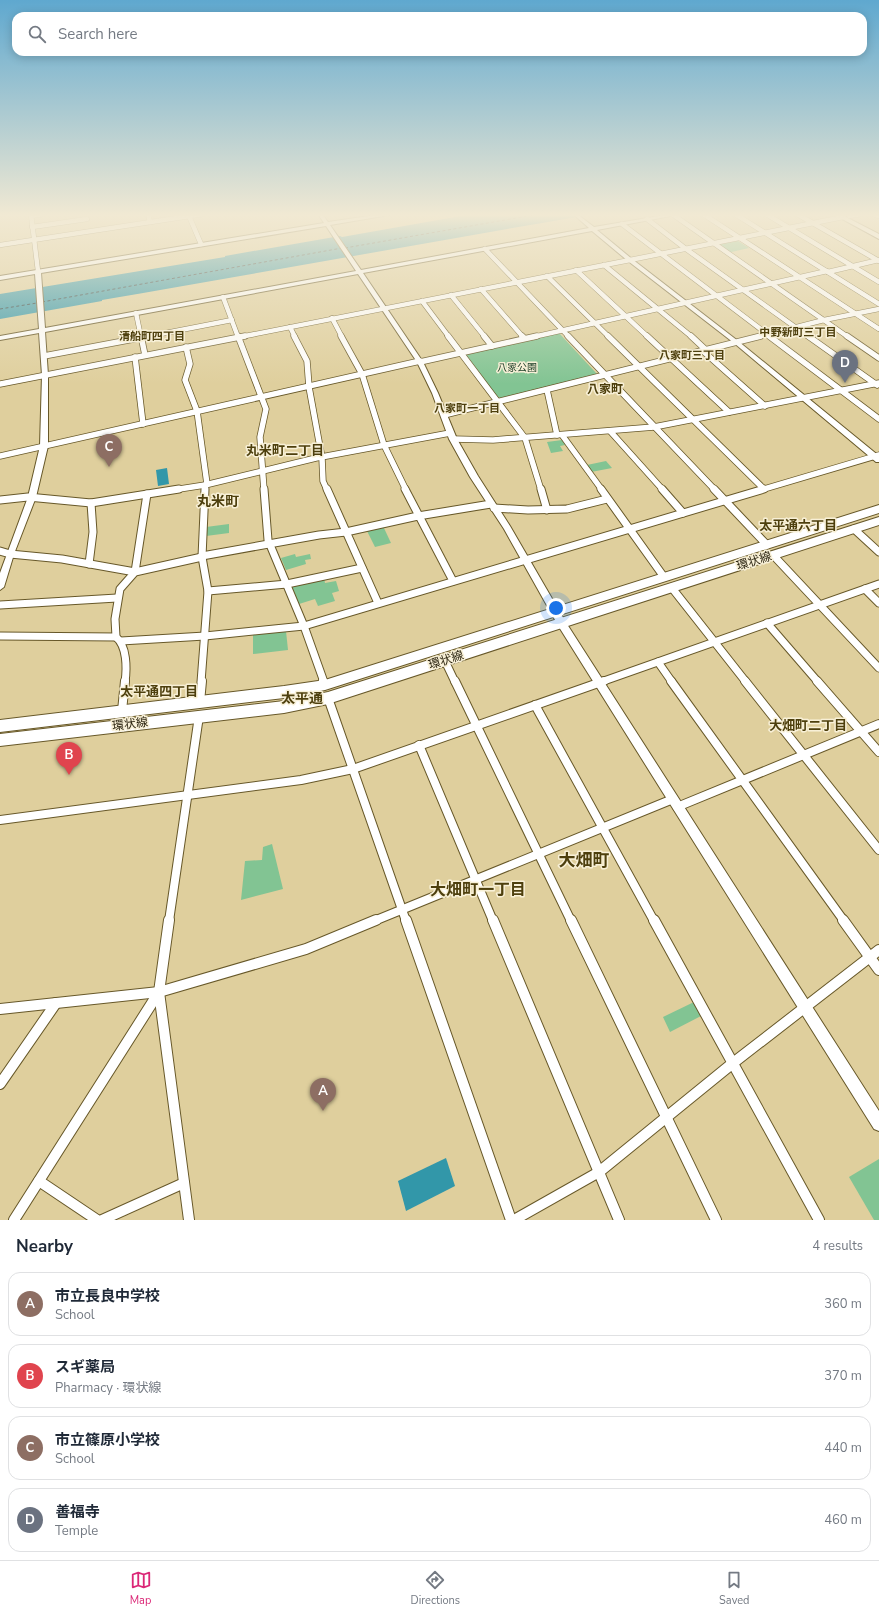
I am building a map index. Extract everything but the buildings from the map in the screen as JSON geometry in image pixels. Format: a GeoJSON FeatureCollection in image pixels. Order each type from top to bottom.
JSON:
{"type":"FeatureCollection","features":[{"type":"Feature","properties":{"kind":"main road","name":"環状線"},"geometry":{"type":"LineString","coordinates":[[0,726],[284,692],[325,685],[879,509]]}},
{"type":"Feature","properties":{"kind":"main road","name":"環状線"},"geometry":{"type":"LineString","coordinates":[[0,740],[284,707],[328,698],[879,521]]}},
{"type":"Feature","properties":{"kind":"street"},"geometry":{"type":"LineString","coordinates":[[0,278],[44,271]]}},
{"type":"Feature","properties":{"kind":"street"},"geometry":{"type":"LineString","coordinates":[[0,338],[365,271]]}},
{"type":"Feature","properties":{"kind":"street"},"geometry":{"type":"LineString","coordinates":[[506,271],[767,545]]}},
{"type":"Feature","properties":{"kind":"street"},"geometry":{"type":"LineString","coordinates":[[0,384],[571,271]]}},
{"type":"Feature","properties":{"kind":"street"},"geometry":{"type":"LineString","coordinates":[[577,271],[729,412]]}},
{"type":"Feature","properties":{"kind":"street"},"geometry":{"type":"LineString","coordinates":[[610,271],[692,335],[705,350],[766,406]]}},
{"type":"Feature","properties":{"kind":"street"},"geometry":{"type":"LineString","coordinates":[[644,271],[736,342],[877,457]]}},
{"type":"Feature","properties":{"kind":"street"},"geometry":{"type":"LineString","coordinates":[[683,271],[769,334],[879,419]]}},
{"type":"Feature","properties":{"kind":"street"},"geometry":{"type":"LineString","coordinates":[[717,271],[878,384]]}},
{"type":"Feature","properties":{"kind":"street"},"geometry":{"type":"LineString","coordinates":[[752,271],[879,358]]}},
{"type":"Feature","properties":{"kind":"street"},"geometry":{"type":"LineString","coordinates":[[789,271],[879,329]]}},
{"type":"Feature","properties":{"kind":"street"},"geometry":{"type":"LineString","coordinates":[[0,456],[362,374],[831,271]]}},
{"type":"Feature","properties":{"kind":"street"},"geometry":{"type":"LineString","coordinates":[[860,271],[879,282]]}},
{"type":"Feature","properties":{"kind":"street"},"geometry":{"type":"LineString","coordinates":[[0,587],[10,554],[32,497],[44,446],[46,375],[38,272]]}},
{"type":"Feature","properties":{"kind":"street"},"geometry":{"type":"LineString","coordinates":[[359,272],[420,362],[435,393],[452,436],[562,624],[879,1124]]}},
{"type":"Feature","properties":{"kind":"street"},"geometry":{"type":"LineString","coordinates":[[827,272],[879,304]]}},
{"type":"Feature","properties":{"kind":"street"},"geometry":{"type":"LineString","coordinates":[[547,276],[764,489]]}},
{"type":"Feature","properties":{"kind":"street"},"geometry":{"type":"LineString","coordinates":[[481,289],[524,338]]}},
{"type":"Feature","properties":{"kind":"street"},"geometry":{"type":"LineString","coordinates":[[451,295],[492,346]]}},
{"type":"Feature","properties":{"kind":"street"},"geometry":{"type":"LineString","coordinates":[[223,297],[266,409],[260,437],[268,540],[304,626],[325,685]]}},
{"type":"Feature","properties":{"kind":"street"},"geometry":{"type":"LineString","coordinates":[[422,301],[462,352],[525,438],[546,510]]}},
{"type":"Feature","properties":{"kind":"street"},"geometry":{"type":"LineString","coordinates":[[444,415],[824,320],[879,309]]}},
{"type":"Feature","properties":{"kind":"street"},"geometry":{"type":"LineString","coordinates":[[136,313],[145,355]]}},
{"type":"Feature","properties":{"kind":"street"},"geometry":{"type":"LineString","coordinates":[[332,318],[362,374],[384,445],[418,516],[453,581]]}},
{"type":"Feature","properties":{"kind":"street"},"geometry":{"type":"LineString","coordinates":[[44,356],[232,320]]}},
{"type":"Feature","properties":{"kind":"street"},"geometry":{"type":"LineString","coordinates":[[290,327],[308,361],[309,387],[322,458],[323,481],[378,603]]}},
{"type":"Feature","properties":{"kind":"street"},"geometry":{"type":"LineString","coordinates":[[186,347],[190,364],[185,380],[197,411],[206,484],[202,556],[208,591],[200,702]]}},
{"type":"Feature","properties":{"kind":"street"},"geometry":{"type":"LineString","coordinates":[[135,357],[143,424]]}},
{"type":"Feature","properties":{"kind":"street"},"geometry":{"type":"LineString","coordinates":[[0,500],[32,497],[91,503],[206,484],[384,445],[452,436],[493,440],[654,427],[878,384]]}},
{"type":"Feature","properties":{"kind":"street"},"geometry":{"type":"LineString","coordinates":[[547,390],[559,435],[664,577]]}},
{"type":"Feature","properties":{"kind":"street"},"geometry":{"type":"LineString","coordinates":[[610,431],[684,513]]}},
{"type":"Feature","properties":{"kind":"street"},"geometry":{"type":"LineString","coordinates":[[0,636],[119,639],[205,636],[304,626],[724,500],[877,457]]}},
{"type":"Feature","properties":{"kind":"street"},"geometry":{"type":"LineString","coordinates":[[122,711],[126,674],[125,659],[115,619],[117,598],[120,588],[135,572],[147,494]]}},
{"type":"Feature","properties":{"kind":"street"},"geometry":{"type":"LineString","coordinates":[[0,551],[10,554],[62,559],[135,572],[202,556],[346,532],[418,516],[493,506],[528,510],[567,509],[607,499]]}},
{"type":"Feature","properties":{"kind":"street"},"geometry":{"type":"LineString","coordinates":[[89,564],[93,532],[91,503]]}},
{"type":"Feature","properties":{"kind":"street"},"geometry":{"type":"LineString","coordinates":[[854,529],[879,552]]}},
{"type":"Feature","properties":{"kind":"street"},"geometry":{"type":"LineString","coordinates":[[773,555],[879,668]]}},
{"type":"Feature","properties":{"kind":"street"},"geometry":{"type":"LineString","coordinates":[[208,591],[287,584],[362,568]]}},
{"type":"Feature","properties":{"kind":"street"},"geometry":{"type":"LineString","coordinates":[[0,820],[301,780],[353,769],[879,584]]}},
{"type":"Feature","properties":{"kind":"street"},"geometry":{"type":"LineString","coordinates":[[672,588],[879,850]]}},
{"type":"Feature","properties":{"kind":"street"},"geometry":{"type":"LineString","coordinates":[[864,589],[879,603]]}},
{"type":"Feature","properties":{"kind":"street"},"geometry":{"type":"LineString","coordinates":[[0,605],[117,598]]}},
{"type":"Feature","properties":{"kind":"street"},"geometry":{"type":"LineString","coordinates":[[768,623],[879,752]]}},
{"type":"Feature","properties":{"kind":"street"},"geometry":{"type":"LineString","coordinates":[[446,661],[716,1220]]}},
{"type":"Feature","properties":{"kind":"street"},"geometry":{"type":"LineString","coordinates":[[658,662],[879,970]]}},
{"type":"Feature","properties":{"kind":"street"},"geometry":{"type":"LineString","coordinates":[[328,698],[403,908],[511,1220]]}},
{"type":"Feature","properties":{"kind":"street"},"geometry":{"type":"LineString","coordinates":[[535,705],[819,1220]]}},
{"type":"Feature","properties":{"kind":"street"},"geometry":{"type":"LineString","coordinates":[[189,1220],[159,992],[199,716]]}},
{"type":"Feature","properties":{"kind":"street"},"geometry":{"type":"LineString","coordinates":[[0,1009],[159,992],[306,949],[403,908],[603,828],[742,780],[879,724]]}},
{"type":"Feature","properties":{"kind":"street"},"geometry":{"type":"LineString","coordinates":[[419,745],[619,1220]]}},
{"type":"Feature","properties":{"kind":"street"},"geometry":{"type":"LineString","coordinates":[[514,1220],[599,1172],[667,1118],[732,1063],[879,950]]}},
{"type":"Feature","properties":{"kind":"street"},"geometry":{"type":"LineString","coordinates":[[14,1220],[159,992]]}},
{"type":"Feature","properties":{"kind":"street"},"geometry":{"type":"LineString","coordinates":[[0,1084],[56,1003]]}},
{"type":"Feature","properties":{"kind":"street"},"geometry":{"type":"LineString","coordinates":[[39,1180],[97,1220]]}},
{"type":"Feature","properties":{"kind":"street"},"geometry":{"type":"LineString","coordinates":[[102,1220],[184,1183]]}},
{"type":"Feature","properties":{"kind":"green space","name":"八家公園"},"geometry":{"type":"Polygon","coordinates":[[[559,333],[597,374],[501,398],[497,397],[464,353],[559,333]]]}},
{"type":"Feature","properties":{"kind":"green space"},"geometry":{"type":"Polygon","coordinates":[[[562,440],[565,445],[560,446],[563,451],[551,453],[547,442],[562,440]]]}},
{"type":"Feature","properties":{"kind":"green space"},"geometry":{"type":"Polygon","coordinates":[[[606,461],[612,468],[591,472],[587,465],[606,461]]]}},
{"type":"Feature","properties":{"kind":"green space"},"geometry":{"type":"Polygon","coordinates":[[[229,524],[229,533],[206,536],[206,527],[229,524]]]}},
{"type":"Feature","properties":{"kind":"green space"},"geometry":{"type":"Polygon","coordinates":[[[383,526],[391,543],[375,547],[367,531],[383,526]]]}},
{"type":"Feature","properties":{"kind":"green space"},"geometry":{"type":"Polygon","coordinates":[[[295,554],[296,557],[310,554],[311,559],[305,560],[306,564],[286,570],[281,558],[295,554]]]}},
{"type":"Feature","properties":{"kind":"green space"},"geometry":{"type":"Polygon","coordinates":[[[324,578],[325,583],[336,581],[339,591],[332,593],[335,601],[318,606],[315,599],[299,604],[292,587],[294,584],[324,578]]]}},
{"type":"Feature","properties":{"kind":"green space"},"geometry":{"type":"Polygon","coordinates":[[[286,631],[288,650],[253,654],[253,635],[286,631]]]}},
{"type":"Feature","properties":{"kind":"green space"},"geometry":{"type":"Polygon","coordinates":[[[272,844],[283,889],[241,900],[245,861],[262,860],[263,847],[272,844]]]}},
{"type":"Feature","properties":{"kind":"green space"},"geometry":{"type":"Polygon","coordinates":[[[694,1002],[701,1016],[670,1032],[663,1017],[694,1002]]]}},
{"type":"Feature","properties":{"kind":"green space"},"geometry":{"type":"Polygon","coordinates":[[[879,1159],[879,1220],[874,1220],[849,1177],[879,1159]]]}},
{"type":"Feature","properties":{"kind":"water"},"geometry":{"type":"Polygon","coordinates":[[[140,271],[268,271],[0,319],[0,294],[140,271]]]}},
{"type":"Feature","properties":{"kind":"water"},"geometry":{"type":"Polygon","coordinates":[[[167,468],[169,484],[158,486],[156,470],[167,468]]]}},
{"type":"Feature","properties":{"kind":"water"},"geometry":{"type":"Polygon","coordinates":[[[446,1158],[455,1186],[406,1211],[398,1181],[446,1158]]]}},
{"type":"Feature","properties":{"kind":"ferry route"},"geometry":{"type":"LineString","coordinates":[[42,302],[215,271]]}},
{"type":"Feature","properties":{"kind":"ferry route"},"geometry":{"type":"LineString","coordinates":[[0,309],[37,303]]}},
{"type":"Feature","properties":{"kind":"place","name":"善福寺"},"geometry":{"type":"Point","coordinates":[845,383]}},
{"type":"Feature","properties":{"kind":"place","name":"市立篠原小学校"},"geometry":{"type":"Point","coordinates":[109,467]}},
{"type":"Feature","properties":{"kind":"place","name":"スギ薬局"},"geometry":{"type":"Point","coordinates":[69,775]}},
{"type":"Feature","properties":{"kind":"place","name":"市立長良中学校"},"geometry":{"type":"Point","coordinates":[323,1111]}},
{"type":"Feature","properties":{"kind":"district","name":"中野新町三丁目"},"geometry":{"type":"Point","coordinates":[798,332]}},
{"type":"Feature","properties":{"kind":"district","name":"清船町四丁目"},"geometry":{"type":"Point","coordinates":[152,336]}},
{"type":"Feature","properties":{"kind":"district","name":"八家町三丁目"},"geometry":{"type":"Point","coordinates":[692,355]}},
{"type":"Feature","properties":{"kind":"district","name":"八家町"},"geometry":{"type":"Point","coordinates":[605,389]}},
{"type":"Feature","properties":{"kind":"district","name":"八家町一丁目"},"geometry":{"type":"Point","coordinates":[467,408]}},
{"type":"Feature","properties":{"kind":"district","name":"丸米町二丁目"},"geometry":{"type":"Point","coordinates":[285,451]}},
{"type":"Feature","properties":{"kind":"district","name":"丸米町"},"geometry":{"type":"Point","coordinates":[218,501]}},
{"type":"Feature","properties":{"kind":"district","name":"太平通六丁目"},"geometry":{"type":"Point","coordinates":[798,526]}},
{"type":"Feature","properties":{"kind":"district","name":"太平通四丁目"},"geometry":{"type":"Point","coordinates":[159,692]}},
{"type":"Feature","properties":{"kind":"district","name":"太平通"},"geometry":{"type":"Point","coordinates":[302,698]}},
{"type":"Feature","properties":{"kind":"district","name":"大畑町二丁目"},"geometry":{"type":"Point","coordinates":[808,726]}},
{"type":"Feature","properties":{"kind":"district","name":"大畑町"},"geometry":{"type":"Point","coordinates":[584,860]}},
{"type":"Feature","properties":{"kind":"district","name":"大畑町一丁目"},"geometry":{"type":"Point","coordinates":[478,890]}}]}
